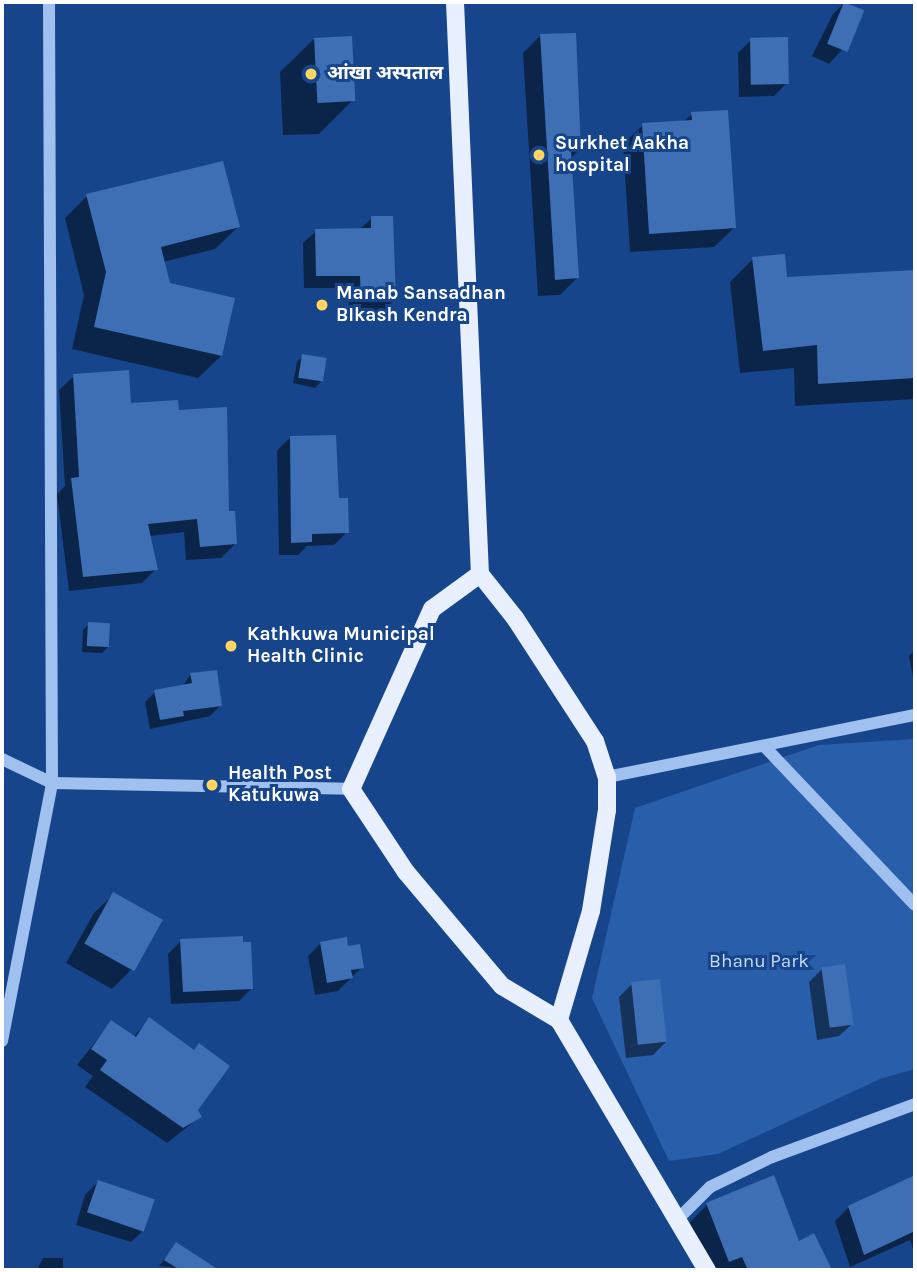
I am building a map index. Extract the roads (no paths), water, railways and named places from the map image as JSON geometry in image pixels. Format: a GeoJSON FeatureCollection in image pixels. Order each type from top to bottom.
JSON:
{"type":"FeatureCollection","features":[{"type":"Feature","properties":{"kind":"main road"},"geometry":{"type":"LineString","coordinates":[[455,2],[480,574],[515,618],[595,741],[607,777],[607,810],[590,911],[559,1020]]}},
{"type":"Feature","properties":{"kind":"main road"},"geometry":{"type":"LineString","coordinates":[[480,574],[432,609],[351,789],[406,872],[502,986],[559,1020],[707,1270]]}},
{"type":"Feature","properties":{"kind":"street"},"geometry":{"type":"LineString","coordinates":[[2,1041],[52,783],[49,2]]}},
{"type":"Feature","properties":{"kind":"street"},"geometry":{"type":"LineString","coordinates":[[607,777],[915,715]]}},
{"type":"Feature","properties":{"kind":"street"},"geometry":{"type":"LineString","coordinates":[[764,746],[915,905]]}},
{"type":"Feature","properties":{"kind":"street"},"geometry":{"type":"LineString","coordinates":[[2,759],[52,783],[351,789]]}},
{"type":"Feature","properties":{"kind":"street"},"geometry":{"type":"LineString","coordinates":[[678,1219],[710,1187],[772,1157],[915,1104]]}},
{"type":"Feature","properties":{"kind":"place","name":"आंखा अस्पताल"},"geometry":{"type":"Point","coordinates":[311,74]}},
{"type":"Feature","properties":{"kind":"place","name":"Surkhet Aakha hospital"},"geometry":{"type":"Point","coordinates":[539,155]}},
{"type":"Feature","properties":{"kind":"place","name":"Manab Sansadhan BIkash Kendra"},"geometry":{"type":"Point","coordinates":[322,305]}},
{"type":"Feature","properties":{"kind":"place","name":"Kathkuwa Municipal Health Clinic"},"geometry":{"type":"Point","coordinates":[231,646]}},
{"type":"Feature","properties":{"kind":"place","name":"Health Post Katukuwa"},"geometry":{"type":"Point","coordinates":[212,785]}},
{"type":"Feature","properties":{"kind":"park label","name":"Bhanu Park"},"geometry":{"type":"Point","coordinates":[759,962]}}]}
